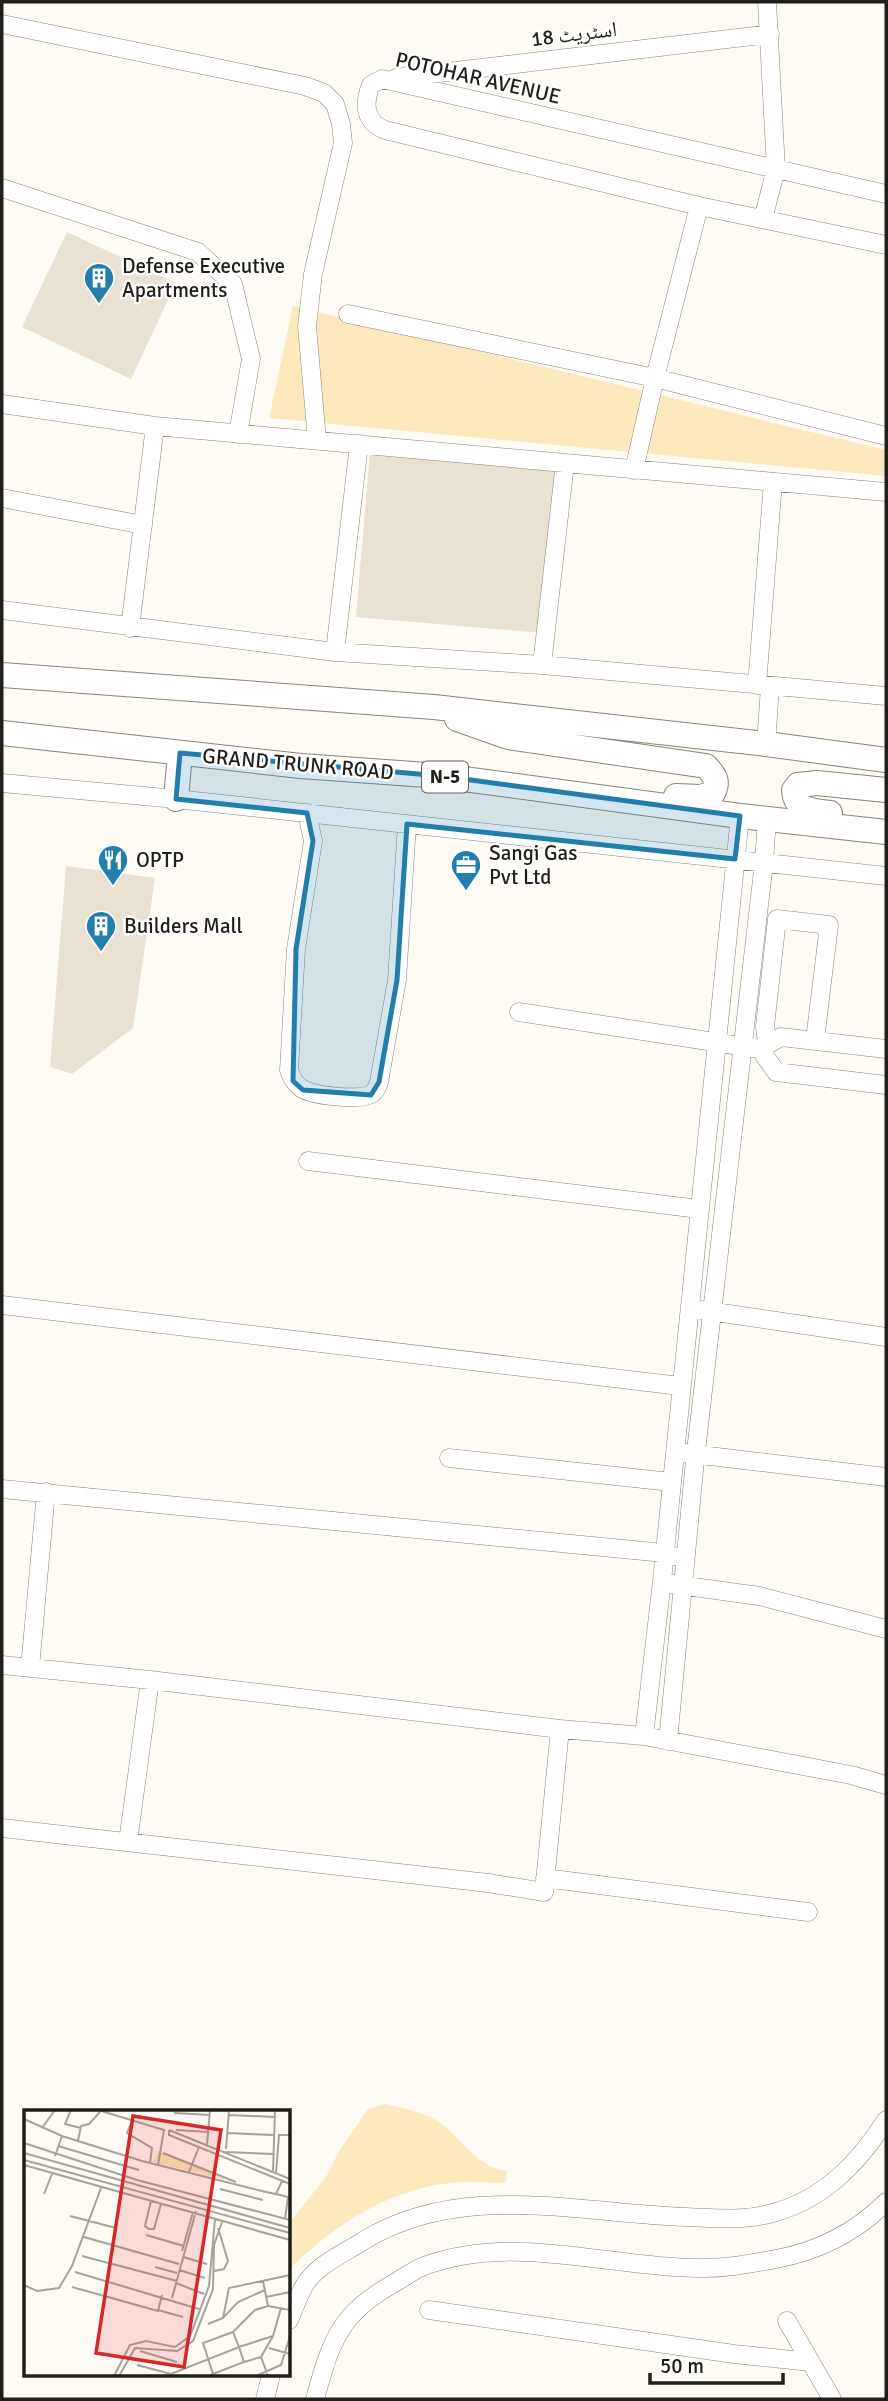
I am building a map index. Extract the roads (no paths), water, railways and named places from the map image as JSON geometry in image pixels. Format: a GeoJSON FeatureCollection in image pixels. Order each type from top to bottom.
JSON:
{"type":"FeatureCollection","features":[{"type":"Feature","properties":{"kind":"highway"},"geometry":{"type":"LineString","coordinates":[[2,675],[434,707],[886,760]]}},
{"type":"Feature","properties":{"kind":"highway"},"geometry":{"type":"LineString","coordinates":[[434,707],[462,721],[508,737],[706,766],[716,777],[716,786],[713,793],[701,797],[674,796],[515,773],[441,776]]}},
{"type":"Feature","properties":{"kind":"highway","name":"GRAND TRUNK ROAD"},"geometry":{"type":"LineString","coordinates":[[2,733],[301,766],[441,776],[740,816],[886,832]]}},
{"type":"Feature","properties":{"kind":"highway"},"geometry":{"type":"LineString","coordinates":[[176,799],[180,753]]}},
{"type":"Feature","properties":{"kind":"highway"},"geometry":{"type":"LineString","coordinates":[[886,790],[806,783],[798,785],[794,790],[797,803],[804,809],[886,818]]}},
{"type":"Feature","properties":{"kind":"street"},"geometry":{"type":"LineString","coordinates":[[762,219],[776,169],[767,2]]}},
{"type":"Feature","properties":{"kind":"street"},"geometry":{"type":"LineString","coordinates":[[2,24],[304,86],[331,98],[337,110],[343,143],[313,274],[307,326],[317,440]]}},
{"type":"Feature","properties":{"kind":"street","name":"اسٹریٹ 18"},"geometry":{"type":"LineString","coordinates":[[382,79],[770,34]]}},
{"type":"Feature","properties":{"kind":"street","name":"POTOHAR AVENUE"},"geometry":{"type":"LineString","coordinates":[[886,194],[382,79],[370,85],[366,103],[374,126],[385,130],[699,206],[886,245]]}},
{"type":"Feature","properties":{"kind":"street"},"geometry":{"type":"LineString","coordinates":[[2,188],[198,252],[233,284],[251,359],[238,434]]}},
{"type":"Feature","properties":{"kind":"street"},"geometry":{"type":"LineString","coordinates":[[634,470],[699,206]]}},
{"type":"Feature","properties":{"kind":"street"},"geometry":{"type":"LineString","coordinates":[[348,314],[655,378],[886,436]]}},
{"type":"Feature","properties":{"kind":"street"},"geometry":{"type":"LineString","coordinates":[[2,404],[155,426],[886,492]]}},
{"type":"Feature","properties":{"kind":"street"},"geometry":{"type":"LineString","coordinates":[[131,628],[155,426]]}},
{"type":"Feature","properties":{"kind":"street"},"geometry":{"type":"LineString","coordinates":[[335,652],[359,444]]}},
{"type":"Feature","properties":{"kind":"street"},"geometry":{"type":"LineString","coordinates":[[542,665],[565,463]]}},
{"type":"Feature","properties":{"kind":"street"},"geometry":{"type":"LineString","coordinates":[[766,744],[763,686],[773,481]]}},
{"type":"Feature","properties":{"kind":"street"},"geometry":{"type":"LineString","coordinates":[[2,498],[143,525]]}},
{"type":"Feature","properties":{"kind":"street"},"geometry":{"type":"LineString","coordinates":[[2,610],[335,652],[542,665],[886,696]]}},
{"type":"Feature","properties":{"kind":"street"},"geometry":{"type":"LineString","coordinates":[[2,783],[176,799],[886,876]]}},
{"type":"Feature","properties":{"kind":"street"},"geometry":{"type":"LineString","coordinates":[[307,813],[313,841],[296,948],[289,1070],[293,1081],[303,1090],[335,1096],[371,1095],[377,1090],[397,980],[407,824]]}},
{"type":"Feature","properties":{"kind":"street"},"geometry":{"type":"LineString","coordinates":[[644,1736],[740,816]]}},
{"type":"Feature","properties":{"kind":"street"},"geometry":{"type":"LineString","coordinates":[[668,1741],[695,1455],[767,819]]}},
{"type":"Feature","properties":{"kind":"street"},"geometry":{"type":"LineString","coordinates":[[815,1040],[829,925],[777,919],[764,1046],[776,1072],[886,1085]]}},
{"type":"Feature","properties":{"kind":"street"},"geometry":{"type":"LineString","coordinates":[[520,1012],[742,1048],[764,1046],[781,1037],[886,1049]]}},
{"type":"Feature","properties":{"kind":"street"},"geometry":{"type":"LineString","coordinates":[[308,1161],[699,1209]]}},
{"type":"Feature","properties":{"kind":"street"},"geometry":{"type":"LineString","coordinates":[[2,1305],[680,1386]]}},
{"type":"Feature","properties":{"kind":"street"},"geometry":{"type":"LineString","coordinates":[[688,1308],[886,1337]]}},
{"type":"Feature","properties":{"kind":"street"},"geometry":{"type":"LineString","coordinates":[[674,1451],[886,1477]]}},
{"type":"Feature","properties":{"kind":"street"},"geometry":{"type":"LineString","coordinates":[[449,1458],[671,1482]]}},
{"type":"Feature","properties":{"kind":"street"},"geometry":{"type":"LineString","coordinates":[[2,1489],[685,1558]]}},
{"type":"Feature","properties":{"kind":"street"},"geometry":{"type":"LineString","coordinates":[[30,1668],[46,1493]]}},
{"type":"Feature","properties":{"kind":"street"},"geometry":{"type":"LineString","coordinates":[[662,1581],[759,1597],[886,1629]]}},
{"type":"Feature","properties":{"kind":"street"},"geometry":{"type":"LineString","coordinates":[[2,1665],[644,1736],[851,1775],[886,1785]]}},
{"type":"Feature","properties":{"kind":"street"},"geometry":{"type":"LineString","coordinates":[[128,1842],[150,1680]]}},
{"type":"Feature","properties":{"kind":"street"},"geometry":{"type":"LineString","coordinates":[[2,1828],[488,1883],[544,1892],[560,1728]]}},
{"type":"Feature","properties":{"kind":"street"},"geometry":{"type":"LineString","coordinates":[[545,1878],[808,1912]]}},
{"type":"Feature","properties":{"kind":"street"},"geometry":{"type":"LineString","coordinates":[[290,2318],[305,2284],[320,2269],[384,2229],[433,2211],[477,2206],[527,2205],[665,2217],[740,2218],[771,2214],[828,2188],[874,2140],[886,2120]]}},
{"type":"Feature","properties":{"kind":"street"},"geometry":{"type":"LineString","coordinates":[[315,2399],[334,2341],[350,2316],[379,2292],[422,2266],[485,2253],[528,2252],[696,2269],[736,2267],[803,2254],[837,2240],[870,2218],[886,2202]]}},
{"type":"Feature","properties":{"kind":"street"},"geometry":{"type":"LineString","coordinates":[[429,2310],[734,2354],[811,2362]]}},
{"type":"Feature","properties":{"kind":"street"},"geometry":{"type":"LineString","coordinates":[[787,2321],[832,2399]]}},
{"type":"Feature","properties":{"kind":"street"},"geometry":{"type":"LineString","coordinates":[[265,2399],[271,2376]]}},
{"type":"Feature","properties":{"kind":"place","name":"Defense Executive Apartments"},"geometry":{"type":"Point","coordinates":[99,305]}},
{"type":"Feature","properties":{"kind":"place","name":"OPTP"},"geometry":{"type":"Point","coordinates":[113,887]}},
{"type":"Feature","properties":{"kind":"place","name":"Sangi Gas Pvt Ltd"},"geometry":{"type":"Point","coordinates":[466,892]}},
{"type":"Feature","properties":{"kind":"place","name":"Builders Mall"},"geometry":{"type":"Point","coordinates":[101,953]}}]}
